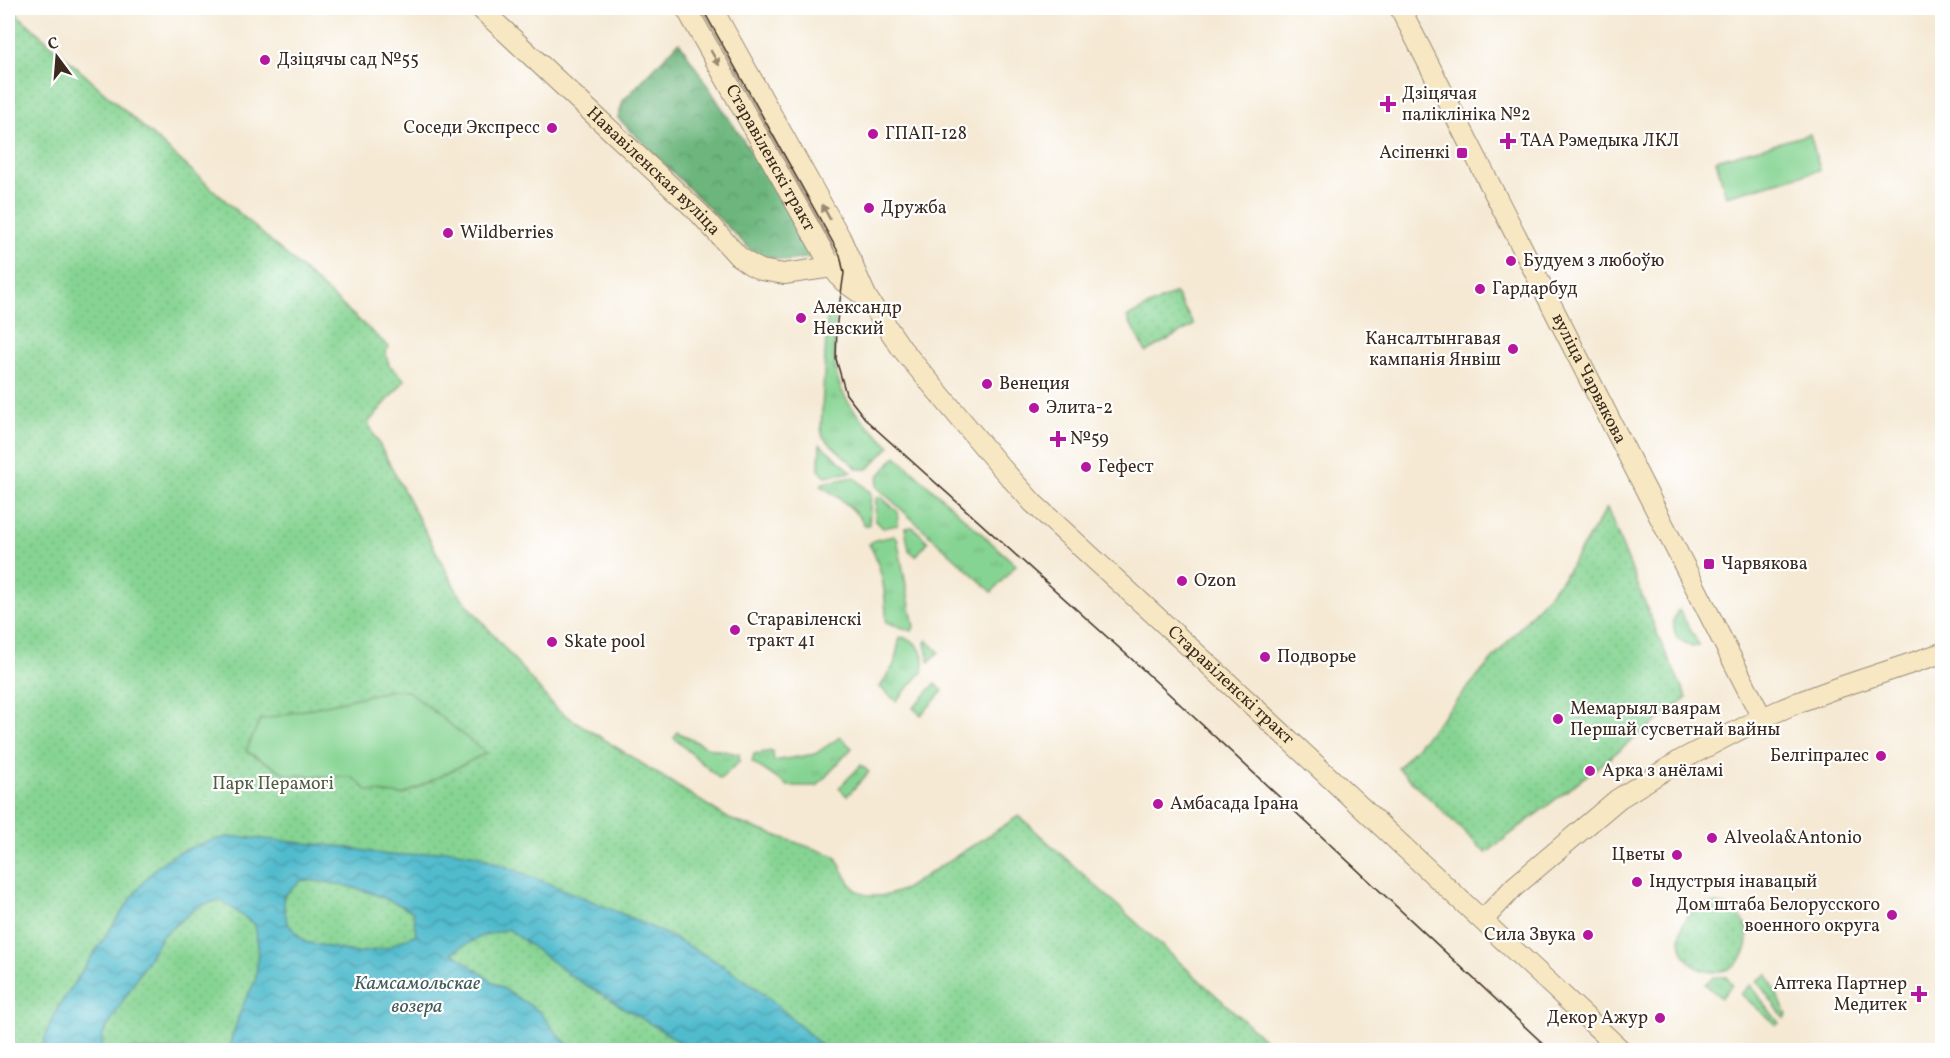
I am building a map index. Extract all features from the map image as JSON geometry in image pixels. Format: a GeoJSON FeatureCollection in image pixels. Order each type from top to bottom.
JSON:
{"type":"FeatureCollection","features":[{"type":"Feature","properties":{"kind":"main road","name":"Нававіленская вуліца"},"geometry":{"type":"LineString","coordinates":[[480,8],[699,213],[738,256],[761,270],[773,273],[853,264]]}},
{"type":"Feature","properties":{"kind":"main road","name":"Старавіленскі тракт"},"geometry":{"type":"LineString","coordinates":[[686,8],[831,266],[843,282],[867,298]]}},
{"type":"Feature","properties":{"kind":"main road","name":"Старавіленскі тракт"},"geometry":{"type":"LineString","coordinates":[[712,8],[853,264],[867,298],[902,349],[1033,503],[1209,664],[1621,1050]]}},
{"type":"Feature","properties":{"kind":"main road","name":"вуліца Чарвякова"},"geometry":{"type":"LineString","coordinates":[[1400,8],[1762,718]]}},
{"type":"Feature","properties":{"kind":"main road"},"geometry":{"type":"LineString","coordinates":[[1483,920],[1514,888],[1618,799],[1681,760],[1762,718],[1834,689],[1942,653]]}},
{"type":"Feature","properties":{"kind":"green space","name":"Парк Перамогі"},"geometry":{"type":"Polygon","coordinates":[[[8,8],[389,347],[385,352],[389,365],[405,380],[368,423],[458,593],[556,709],[729,819],[835,856],[852,886],[867,895],[893,894],[905,889],[1019,816],[1276,1050],[8,1050],[8,8]]]}},
{"type":"Feature","properties":{"kind":"green space"},"geometry":{"type":"Polygon","coordinates":[[[679,42],[807,238],[813,257],[787,261],[755,254],[618,118],[623,101],[679,42]]]}},
{"type":"Feature","properties":{"kind":"green space"},"geometry":{"type":"Polygon","coordinates":[[[1810,134],[1820,170],[1726,196],[1716,160],[1810,134]]]}},
{"type":"Feature","properties":{"kind":"green space"},"geometry":{"type":"Polygon","coordinates":[[[1175,293],[1194,325],[1146,352],[1127,317],[1175,293]]]}},
{"type":"Feature","properties":{"kind":"green space"},"geometry":{"type":"Polygon","coordinates":[[[830,313],[835,315],[834,358],[841,389],[858,416],[890,446],[868,469],[858,469],[823,437],[821,428],[827,320],[830,313]]]}},
{"type":"Feature","properties":{"kind":"green space"},"geometry":{"type":"Polygon","coordinates":[[[820,444],[852,472],[826,476],[819,470],[820,444]]]}},
{"type":"Feature","properties":{"kind":"green space"},"geometry":{"type":"Polygon","coordinates":[[[896,456],[1016,565],[992,592],[877,487],[878,477],[896,456]]]}},
{"type":"Feature","properties":{"kind":"green space"},"geometry":{"type":"Polygon","coordinates":[[[854,477],[871,493],[869,525],[865,525],[845,503],[821,486],[823,483],[854,477]]]}},
{"type":"Feature","properties":{"kind":"green space"},"geometry":{"type":"Polygon","coordinates":[[[880,496],[898,512],[898,525],[883,528],[875,520],[876,497],[880,496]]]}},
{"type":"Feature","properties":{"kind":"green space"},"geometry":{"type":"Polygon","coordinates":[[[1607,508],[1661,643],[1687,698],[1486,853],[1398,768],[1563,578],[1607,508]]]}},
{"type":"Feature","properties":{"kind":"green space"},"geometry":{"type":"Polygon","coordinates":[[[913,527],[928,542],[916,556],[909,550],[905,528],[913,527]]]}},
{"type":"Feature","properties":{"kind":"green space"},"geometry":{"type":"Polygon","coordinates":[[[894,536],[897,538],[914,627],[912,631],[886,622],[883,582],[878,562],[869,544],[875,540],[894,536]]]}},
{"type":"Feature","properties":{"kind":"green space"},"geometry":{"type":"Polygon","coordinates":[[[1679,610],[1699,645],[1692,647],[1677,638],[1674,623],[1679,610]]]}},
{"type":"Feature","properties":{"kind":"green space"},"geometry":{"type":"Polygon","coordinates":[[[900,637],[916,644],[922,653],[924,665],[923,671],[896,701],[880,687],[894,665],[900,637]]]}},
{"type":"Feature","properties":{"kind":"green space"},"geometry":{"type":"Polygon","coordinates":[[[927,640],[939,652],[929,662],[925,643],[927,640]]]}},
{"type":"Feature","properties":{"kind":"green space"},"geometry":{"type":"Polygon","coordinates":[[[935,684],[943,691],[921,715],[913,708],[935,684]]]}},
{"type":"Feature","properties":{"kind":"green space"},"geometry":{"type":"Polygon","coordinates":[[[392,690],[408,691],[486,753],[403,795],[368,791],[352,777],[288,775],[246,751],[260,720],[392,690]]]}},
{"type":"Feature","properties":{"kind":"green space"},"geometry":{"type":"Polygon","coordinates":[[[677,732],[708,748],[739,754],[739,762],[720,779],[674,738],[677,732]]]}},
{"type":"Feature","properties":{"kind":"green space"},"geometry":{"type":"Polygon","coordinates":[[[840,737],[852,748],[817,786],[788,786],[752,762],[754,754],[772,751],[774,761],[815,754],[840,737]]]}},
{"type":"Feature","properties":{"kind":"green space"},"geometry":{"type":"Polygon","coordinates":[[[861,765],[869,772],[847,796],[839,788],[861,765]]]}},
{"type":"Feature","properties":{"kind":"green space"},"geometry":{"type":"Polygon","coordinates":[[[1714,904],[1727,907],[1738,914],[1745,925],[1748,938],[1745,951],[1738,962],[1727,969],[1714,972],[1701,969],[1690,962],[1683,951],[1680,938],[1683,925],[1690,914],[1701,907],[1714,904]]]}},
{"type":"Feature","properties":{"kind":"green space"},"geometry":{"type":"Polygon","coordinates":[[[1767,974],[1787,1015],[1784,1018],[1757,981],[1767,974]]]}},
{"type":"Feature","properties":{"kind":"green space"},"geometry":{"type":"Polygon","coordinates":[[[1714,977],[1727,977],[1732,985],[1721,998],[1705,984],[1714,977]]]}},
{"type":"Feature","properties":{"kind":"green space"},"geometry":{"type":"Polygon","coordinates":[[[1750,985],[1779,1023],[1776,1025],[1741,994],[1750,985]]]}},
{"type":"Feature","properties":{"kind":"water","name":"Камсамольскае возера"},"geometry":{"type":"Polygon","coordinates":[[[242,837],[345,847],[387,855],[411,855],[446,850],[477,855],[610,908],[706,955],[760,991],[827,1050],[685,1050],[674,1038],[574,978],[508,929],[482,936],[452,952],[539,1011],[559,1036],[575,1050],[226,1050],[242,1007],[256,979],[258,947],[255,925],[220,900],[199,906],[162,936],[103,1034],[101,1050],[41,1050],[59,1006],[150,874],[164,861],[179,852],[220,839],[242,837]],[[302,880],[283,897],[287,923],[305,942],[358,953],[386,948],[416,934],[413,912],[386,899],[359,889],[302,880]]]}},
{"type":"Feature","properties":{"kind":"tram line"},"geometry":{"type":"LineString","coordinates":[[702,8],[840,255],[844,273],[837,321],[836,359],[846,394],[867,421],[1136,663],[1550,1050]]}},
{"type":"Feature","properties":{"kind":"place","name":"Дзіцячы сад №55"},"geometry":{"type":"Point","coordinates":[265,60]}},
{"type":"Feature","properties":{"kind":"place","name":"Дзіцячая паліклініка №2"},"geometry":{"type":"Point","coordinates":[1388,104]}},
{"type":"Feature","properties":{"kind":"place","name":"Соседи Экспресс"},"geometry":{"type":"Point","coordinates":[552,128]}},
{"type":"Feature","properties":{"kind":"place","name":"ГПАП-128"},"geometry":{"type":"Point","coordinates":[873,134]}},
{"type":"Feature","properties":{"kind":"place","name":"ТАА Рэмедыка ЛКЛ"},"geometry":{"type":"Point","coordinates":[1508,141]}},
{"type":"Feature","properties":{"kind":"place","name":"Асіпенкі"},"geometry":{"type":"Point","coordinates":[1462,153]}},
{"type":"Feature","properties":{"kind":"place","name":"Дружба"},"geometry":{"type":"Point","coordinates":[869,208]}},
{"type":"Feature","properties":{"kind":"place","name":"Wildberries"},"geometry":{"type":"Point","coordinates":[448,233]}},
{"type":"Feature","properties":{"kind":"place","name":"Будуем з любоўю"},"geometry":{"type":"Point","coordinates":[1511,261]}},
{"type":"Feature","properties":{"kind":"place","name":"Гардарбуд"},"geometry":{"type":"Point","coordinates":[1480,289]}},
{"type":"Feature","properties":{"kind":"place","name":"Александр Невский"},"geometry":{"type":"Point","coordinates":[801,318]}},
{"type":"Feature","properties":{"kind":"place","name":"Кансалтынгавая кампанія Янвіш"},"geometry":{"type":"Point","coordinates":[1513,349]}},
{"type":"Feature","properties":{"kind":"place","name":"Венеция"},"geometry":{"type":"Point","coordinates":[987,384]}},
{"type":"Feature","properties":{"kind":"place","name":"Элита-2"},"geometry":{"type":"Point","coordinates":[1034,408]}},
{"type":"Feature","properties":{"kind":"place","name":"№59"},"geometry":{"type":"Point","coordinates":[1058,439]}},
{"type":"Feature","properties":{"kind":"place","name":"Гефест"},"geometry":{"type":"Point","coordinates":[1086,467]}},
{"type":"Feature","properties":{"kind":"place","name":"Чарвякова"},"geometry":{"type":"Point","coordinates":[1709,564]}},
{"type":"Feature","properties":{"kind":"place","name":"Ozon"},"geometry":{"type":"Point","coordinates":[1182,581]}},
{"type":"Feature","properties":{"kind":"place","name":"Старавіленскі тракт 41"},"geometry":{"type":"Point","coordinates":[735,630]}},
{"type":"Feature","properties":{"kind":"place","name":"Skate pool"},"geometry":{"type":"Point","coordinates":[552,642]}},
{"type":"Feature","properties":{"kind":"place","name":"Подворье"},"geometry":{"type":"Point","coordinates":[1265,657]}},
{"type":"Feature","properties":{"kind":"place","name":"Мемарыял ваярам Першай сусветнай вайны"},"geometry":{"type":"Point","coordinates":[1558,719]}},
{"type":"Feature","properties":{"kind":"place","name":"Белгіпралес"},"geometry":{"type":"Point","coordinates":[1881,756]}},
{"type":"Feature","properties":{"kind":"place","name":"Арка з анёламі"},"geometry":{"type":"Point","coordinates":[1590,771]}},
{"type":"Feature","properties":{"kind":"place","name":"Амбасада Ірана"},"geometry":{"type":"Point","coordinates":[1158,804]}},
{"type":"Feature","properties":{"kind":"place","name":"Alveola&Antonio"},"geometry":{"type":"Point","coordinates":[1712,838]}},
{"type":"Feature","properties":{"kind":"place","name":"Цветы"},"geometry":{"type":"Point","coordinates":[1677,855]}},
{"type":"Feature","properties":{"kind":"place","name":"Індустрыя інавацый"},"geometry":{"type":"Point","coordinates":[1637,882]}},
{"type":"Feature","properties":{"kind":"place","name":"Дом штаба Белорусского военного округа"},"geometry":{"type":"Point","coordinates":[1892,915]}},
{"type":"Feature","properties":{"kind":"place","name":"Сила Звука"},"geometry":{"type":"Point","coordinates":[1588,935]}},
{"type":"Feature","properties":{"kind":"place","name":"Аптека Партнер Медитек"},"geometry":{"type":"Point","coordinates":[1919,994]}},
{"type":"Feature","properties":{"kind":"place","name":"Декор Ажур"},"geometry":{"type":"Point","coordinates":[1660,1018]}}]}
